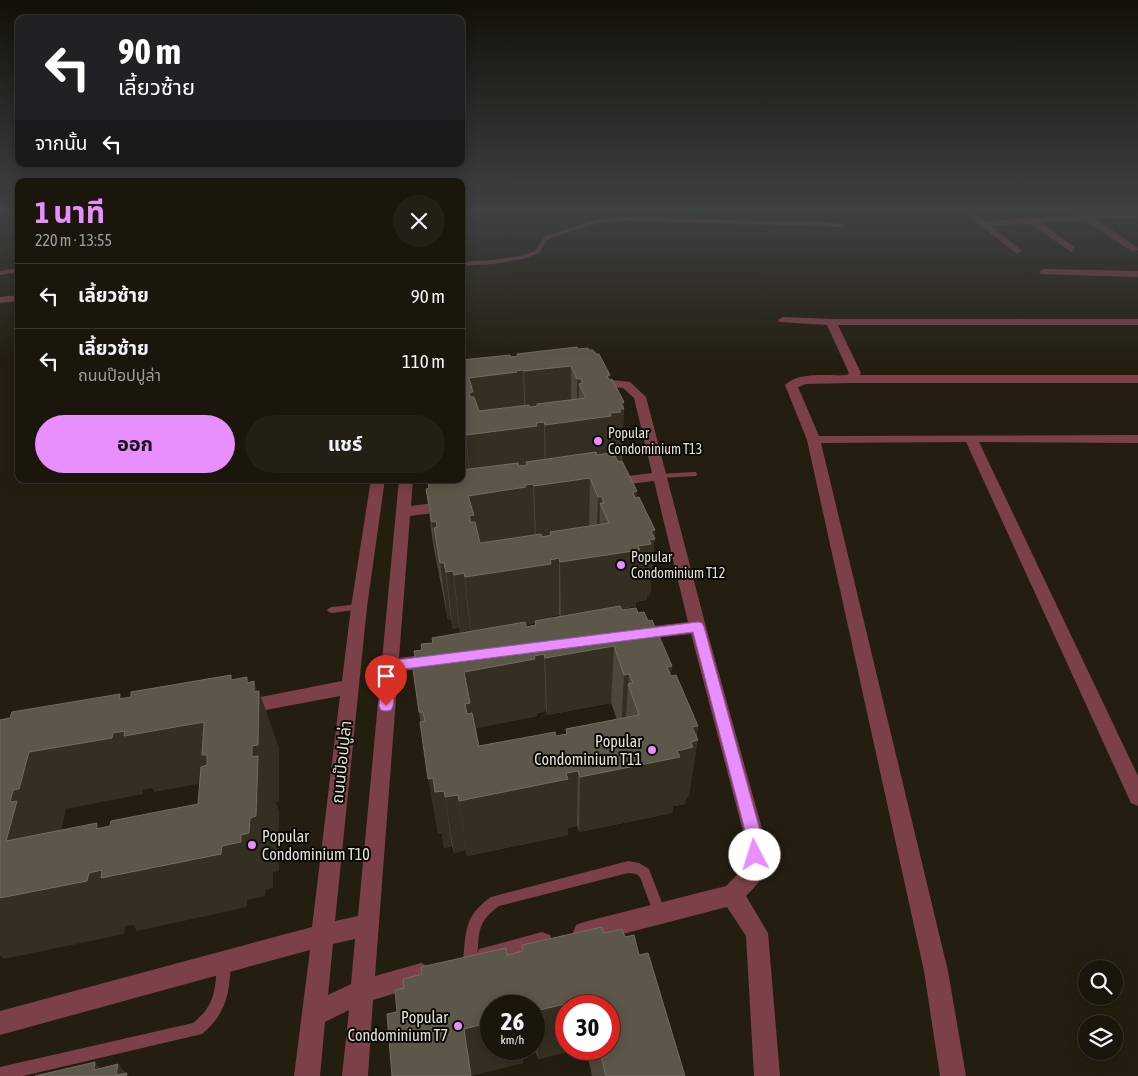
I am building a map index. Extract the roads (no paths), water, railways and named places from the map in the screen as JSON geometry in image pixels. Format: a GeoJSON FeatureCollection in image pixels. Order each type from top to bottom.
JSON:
{"type":"FeatureCollection","features":[{"type":"Feature","properties":{"kind":"street"},"geometry":{"type":"LineString","coordinates":[[1044,272],[1138,274]]}},
{"type":"Feature","properties":{"kind":"street"},"geometry":{"type":"LineString","coordinates":[[0,291],[15,290]]}},
{"type":"Feature","properties":{"kind":"street"},"geometry":{"type":"LineString","coordinates":[[0,300],[15,298]]}},
{"type":"Feature","properties":{"kind":"street"},"geometry":{"type":"LineString","coordinates":[[783,320],[834,322],[1138,322]]}},
{"type":"Feature","properties":{"kind":"street"},"geometry":{"type":"LineString","coordinates":[[834,322],[832,325],[855,373],[851,378]]}},
{"type":"Feature","properties":{"kind":"street"},"geometry":{"type":"LineString","coordinates":[[953,1076],[934,962],[814,440],[791,385],[804,380],[851,378],[1138,379]]}},
{"type":"Feature","properties":{"kind":"street"},"geometry":{"type":"LineString","coordinates":[[452,966],[732,895],[754,872],[755,838],[698,627],[640,397],[626,385],[607,382],[578,383]]}},
{"type":"Feature","properties":{"kind":"street"},"geometry":{"type":"LineString","coordinates":[[814,440],[832,438],[1138,440]]}},
{"type":"Feature","properties":{"kind":"street"},"geometry":{"type":"LineString","coordinates":[[971,440],[1138,796]]}},
{"type":"Feature","properties":{"kind":"street"},"geometry":{"type":"LineString","coordinates":[[601,484],[661,476]]}},
{"type":"Feature","properties":{"kind":"street","name":"ถนนป๊อปปูล่า"},"geometry":{"type":"LineString","coordinates":[[307,1076],[349,687],[377,483]]}},
{"type":"Feature","properties":{"kind":"street"},"geometry":{"type":"LineString","coordinates":[[355,1076],[406,483]]}},
{"type":"Feature","properties":{"kind":"street"},"geometry":{"type":"LineString","coordinates":[[403,512],[463,504]]}},
{"type":"Feature","properties":{"kind":"street"},"geometry":{"type":"LineString","coordinates":[[621,636],[698,627]]}},
{"type":"Feature","properties":{"kind":"street"},"geometry":{"type":"LineString","coordinates":[[389,666],[447,659]]}},
{"type":"Feature","properties":{"kind":"street"},"geometry":{"type":"LineString","coordinates":[[233,710],[349,687]]}},
{"type":"Feature","properties":{"kind":"street"},"geometry":{"type":"LineString","coordinates":[[732,895],[757,933],[766,1076]]}},
{"type":"Feature","properties":{"kind":"street"},"geometry":{"type":"LineString","coordinates":[[0,1023],[323,935],[367,925]]}},
{"type":"Feature","properties":{"kind":"street"},"geometry":{"type":"LineString","coordinates":[[314,1015],[362,991],[434,971]]}},
{"type":"Feature","properties":{"kind":"lane"},"geometry":{"type":"LineString","coordinates":[[465,264],[479,262]]}},
{"type":"Feature","properties":{"kind":"lane"},"geometry":{"type":"LineString","coordinates":[[0,273],[15,271]]}},
{"type":"Feature","properties":{"kind":"lane"},"geometry":{"type":"LineString","coordinates":[[661,476],[692,474]]}},
{"type":"Feature","properties":{"kind":"lane"},"geometry":{"type":"LineString","coordinates":[[332,610],[359,607]]}},
{"type":"Feature","properties":{"kind":"lane"},"geometry":{"type":"LineString","coordinates":[[470,962],[474,924],[482,910],[496,901],[505,898],[628,867],[639,869],[645,873],[660,913]]}},
{"type":"Feature","properties":{"kind":"lane"},"geometry":{"type":"LineString","coordinates":[[0,1074],[197,1029],[210,1019],[217,1009],[222,996],[224,963]]}},
{"type":"Feature","properties":{"kind":"place","name":"Popular Condominium T13"},"geometry":{"type":"Point","coordinates":[598,441]}},
{"type":"Feature","properties":{"kind":"place","name":"Popular Condominium T12"},"geometry":{"type":"Point","coordinates":[621,565]}},
{"type":"Feature","properties":{"kind":"place","name":"Popular Condominium T11"},"geometry":{"type":"Point","coordinates":[652,750]}},
{"type":"Feature","properties":{"kind":"place","name":"Popular Condominium T10"},"geometry":{"type":"Point","coordinates":[252,845]}},
{"type":"Feature","properties":{"kind":"place","name":"Popular Condominium T7"},"geometry":{"type":"Point","coordinates":[458,1026]}}]}
